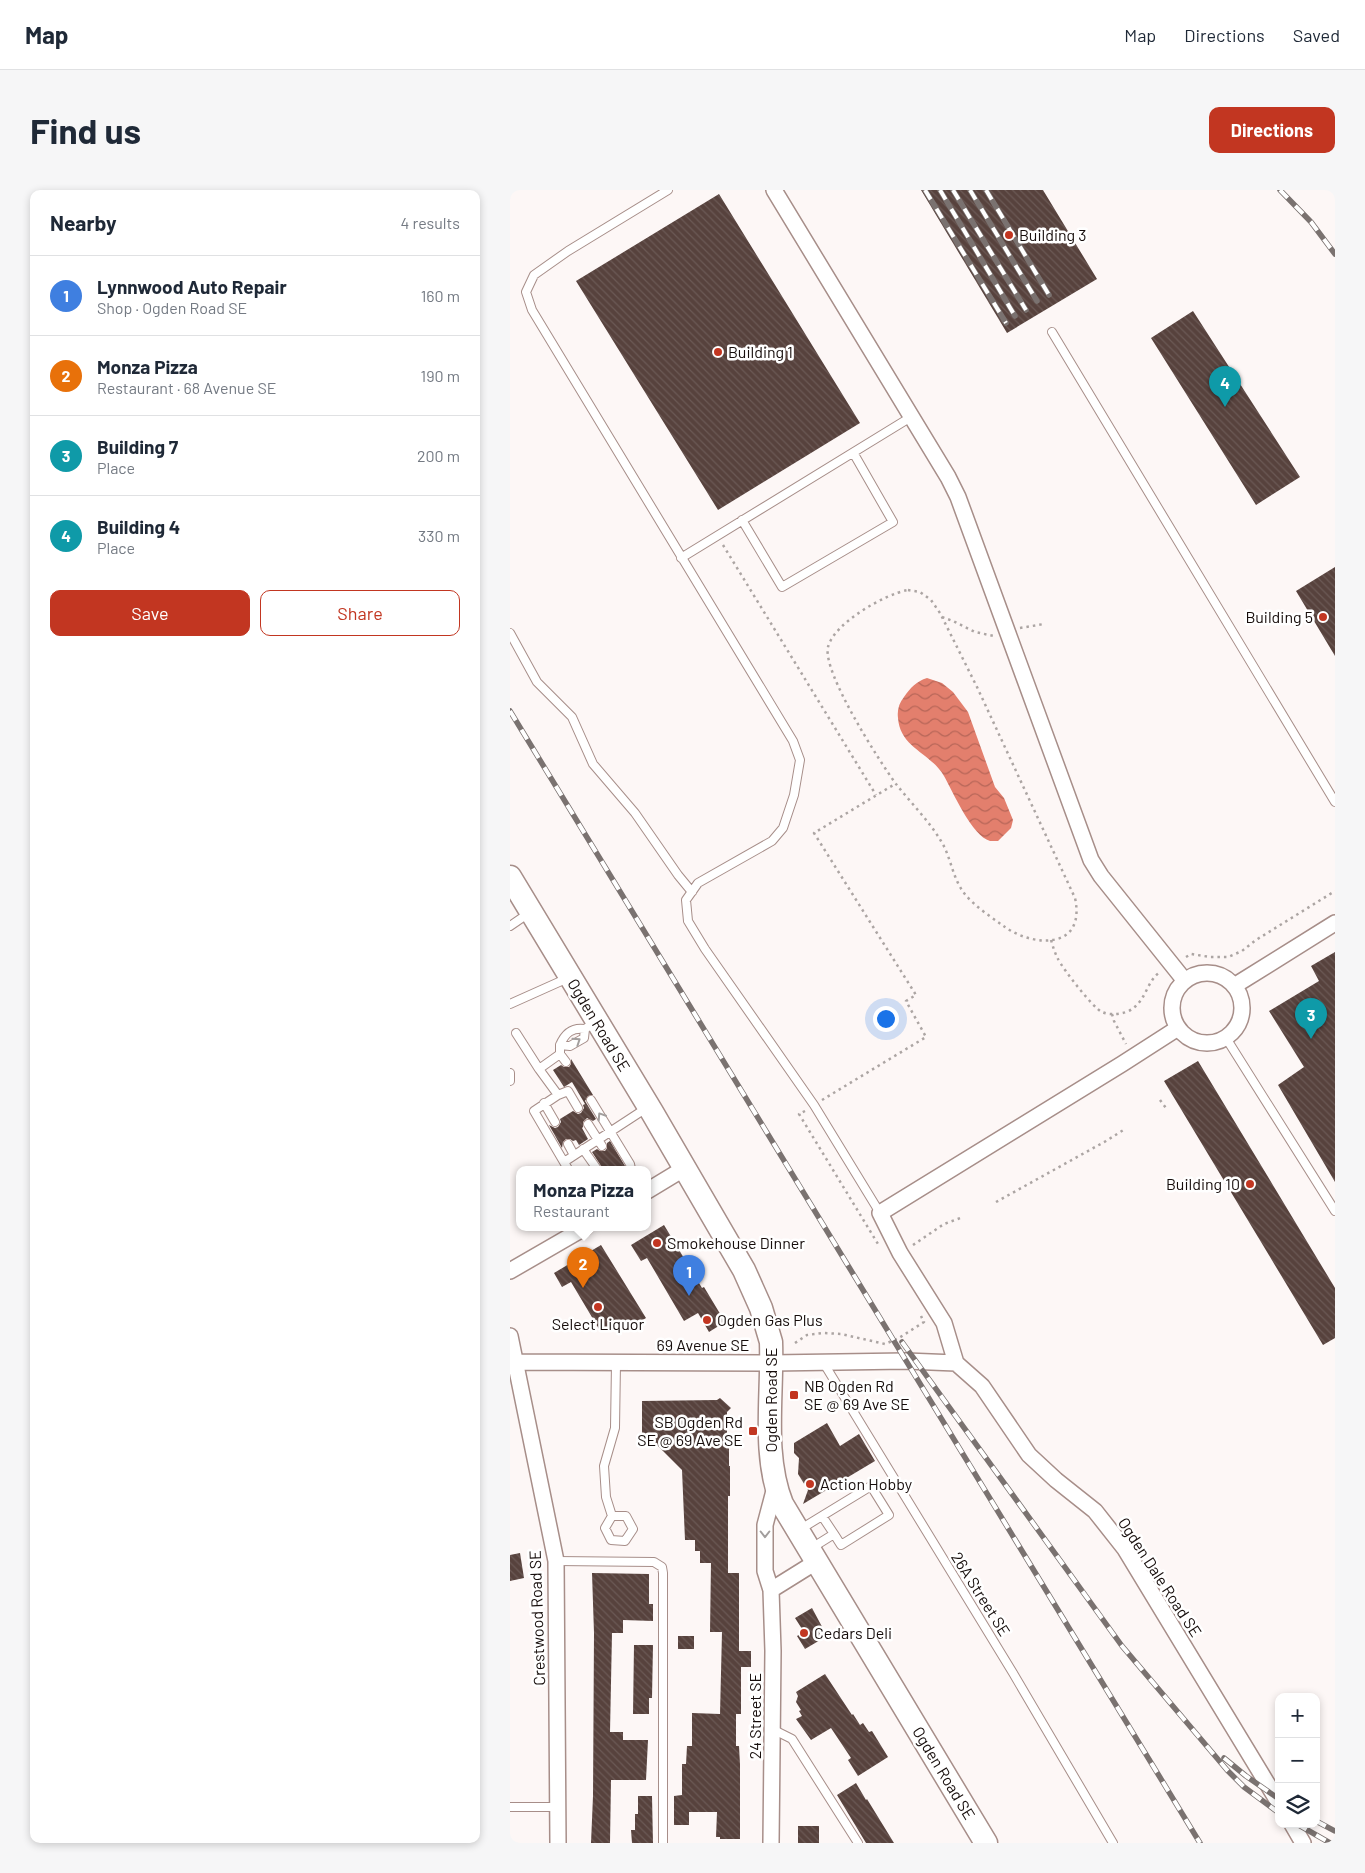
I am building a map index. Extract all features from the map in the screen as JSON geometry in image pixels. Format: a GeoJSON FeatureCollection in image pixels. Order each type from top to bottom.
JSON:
{"type":"FeatureCollection","features":[{"type":"Feature","properties":{"kind":"street"},"geometry":{"type":"LineString","coordinates":[[774,190],[948,477],[965,513],[1091,860],[1101,876],[1185,981]]}},
{"type":"Feature","properties":{"kind":"street","name":"Ogden Road SE"},"geometry":{"type":"LineString","coordinates":[[510,877],[570,977],[591,1025],[648,1106],[752,1287],[767,1324],[771,1342],[771,1461],[775,1486],[787,1515],[986,1843]]}},
{"type":"Feature","properties":{"kind":"street"},"geometry":{"type":"LineString","coordinates":[[1234,986],[1335,922]]}},
{"type":"Feature","properties":{"kind":"street"},"geometry":{"type":"LineString","coordinates":[[1208,973],[1219,975],[1234,986],[1241,999],[1242,1010],[1240,1021],[1234,1031],[1226,1038],[1215,1043],[1202,1044],[1191,1040],[1178,1028],[1172,1010],[1173,998],[1178,987],[1185,981],[1198,974],[1208,973]]}},
{"type":"Feature","properties":{"kind":"street"},"geometry":{"type":"LineString","coordinates":[[956,1363],[944,1323],[900,1253],[880,1213],[1178,1028]]}},
{"type":"Feature","properties":{"kind":"street"},"geometry":{"type":"LineString","coordinates":[[651,1189],[685,1168]]}},
{"type":"Feature","properties":{"kind":"street"},"geometry":{"type":"LineString","coordinates":[[510,1271],[579,1231]]}},
{"type":"Feature","properties":{"kind":"street","name":"Crestwood Road SE"},"geometry":{"type":"LineString","coordinates":[[510,1336],[512,1362],[556,1561],[558,1843]]}},
{"type":"Feature","properties":{"kind":"street","name":"69 Avenue SE"},"geometry":{"type":"LineString","coordinates":[[512,1362],[772,1363],[906,1360],[956,1363]]}},
{"type":"Feature","properties":{"kind":"street","name":"Ogden Dale Road SE"},"geometry":{"type":"LineString","coordinates":[[956,1363],[982,1386],[1029,1455],[1056,1480],[1095,1511],[1125,1549],[1275,1796]]}},
{"type":"Feature","properties":{"kind":"street","name":"24 Street SE"},"geometry":{"type":"LineString","coordinates":[[771,1843],[773,1651],[771,1590],[765,1571],[766,1525],[775,1486]]}},
{"type":"Feature","properties":{"kind":"street"},"geometry":{"type":"LineString","coordinates":[[771,1590],[807,1548]]}},
{"type":"Feature","properties":{"kind":"street"},"geometry":{"type":"LineString","coordinates":[[1294,1828],[1303,1843]]}},
{"type":"Feature","properties":{"kind":"lane"},"geometry":{"type":"LineString","coordinates":[[668,190],[568,251],[534,275],[526,292],[532,310],[793,740],[800,760],[794,794],[780,833],[772,841],[698,883],[686,900],[688,921],[705,949],[814,1105],[880,1213]]}},
{"type":"Feature","properties":{"kind":"lane"},"geometry":{"type":"LineString","coordinates":[[1052,332],[1335,802]]}},
{"type":"Feature","properties":{"kind":"lane"},"geometry":{"type":"LineString","coordinates":[[681,558],[911,418]]}},
{"type":"Feature","properties":{"kind":"lane"},"geometry":{"type":"LineString","coordinates":[[742,520],[782,587],[893,522],[854,454]]}},
{"type":"Feature","properties":{"kind":"lane"},"geometry":{"type":"LineString","coordinates":[[510,633],[537,682],[572,717],[593,764],[635,813],[692,892]]}},
{"type":"Feature","properties":{"kind":"lane"},"geometry":{"type":"LineString","coordinates":[[510,926],[531,912]]}},
{"type":"Feature","properties":{"kind":"lane"},"geometry":{"type":"LineString","coordinates":[[510,1004],[570,977]]}},
{"type":"Feature","properties":{"kind":"lane"},"geometry":{"type":"LineString","coordinates":[[566,1062],[560,1054],[560,1045],[564,1035],[576,1028],[591,1025]]}},
{"type":"Feature","properties":{"kind":"lane"},"geometry":{"type":"LineString","coordinates":[[560,1045],[570,1046],[584,1038],[591,1025]]}},
{"type":"Feature","properties":{"kind":"lane"},"geometry":{"type":"LineString","coordinates":[[516,1034],[558,1095]]}},
{"type":"Feature","properties":{"kind":"lane"},"geometry":{"type":"LineString","coordinates":[[1226,1038],[1335,1211]]}},
{"type":"Feature","properties":{"kind":"lane"},"geometry":{"type":"LineString","coordinates":[[539,1070],[560,1054]]}},
{"type":"Feature","properties":{"kind":"lane"},"geometry":{"type":"LineString","coordinates":[[510,1073],[510,1081]]}},
{"type":"Feature","properties":{"kind":"lane"},"geometry":{"type":"LineString","coordinates":[[578,1108],[568,1090],[544,1103],[534,1111],[566,1166],[574,1155],[583,1149],[600,1143],[611,1131],[648,1106]]}},
{"type":"Feature","properties":{"kind":"lane"},"geometry":{"type":"LineString","coordinates":[[591,1100],[630,1166]]}},
{"type":"Feature","properties":{"kind":"lane"},"geometry":{"type":"LineString","coordinates":[[544,1103],[555,1122]]}},
{"type":"Feature","properties":{"kind":"lane"},"geometry":{"type":"LineString","coordinates":[[588,1124],[600,1143]]}},
{"type":"Feature","properties":{"kind":"lane"},"geometry":{"type":"LineString","coordinates":[[568,1144],[574,1155]]}},
{"type":"Feature","properties":{"kind":"lane"},"geometry":{"type":"LineString","coordinates":[[583,1149],[595,1166]]}},
{"type":"Feature","properties":{"kind":"lane","name":"26A Street SE"},"geometry":{"type":"LineString","coordinates":[[823,1362],[1013,1673],[1113,1843]]}},
{"type":"Feature","properties":{"kind":"lane"},"geometry":{"type":"LineString","coordinates":[[612,1516],[606,1497],[604,1466],[615,1428],[616,1363]]}},
{"type":"Feature","properties":{"kind":"lane"},"geometry":{"type":"LineString","coordinates":[[807,1548],[822,1516],[871,1486],[889,1515],[841,1545],[822,1516]]}},
{"type":"Feature","properties":{"kind":"lane"},"geometry":{"type":"LineString","coordinates":[[807,1548],[834,1534]]}},
{"type":"Feature","properties":{"kind":"lane"},"geometry":{"type":"LineString","coordinates":[[556,1561],[654,1562],[662,1567],[662,1843]]}},
{"type":"Feature","properties":{"kind":"lane"},"geometry":{"type":"LineString","coordinates":[[772,1729],[792,1739],[858,1843]]}},
{"type":"Feature","properties":{"kind":"lane"},"geometry":{"type":"LineString","coordinates":[[510,1807],[558,1807]]}},
{"type":"Feature","properties":{"kind":"path"},"geometry":{"type":"LineString","coordinates":[[718,536],[876,796]]}},
{"type":"Feature","properties":{"kind":"path"},"geometry":{"type":"LineString","coordinates":[[908,590],[920,592],[931,600],[942,617],[1075,898],[1078,912],[1076,921],[1071,931],[1061,938],[1032,940],[1020,936],[999,922],[964,893],[956,880],[942,843],[896,784],[871,748],[835,680],[827,658],[828,647],[835,634],[856,614],[896,592],[908,590]]}},
{"type":"Feature","properties":{"kind":"path"},"geometry":{"type":"LineString","coordinates":[[942,617],[975,632],[999,636]]}},
{"type":"Feature","properties":{"kind":"path"},"geometry":{"type":"LineString","coordinates":[[1017,630],[1026,626],[1044,624]]}},
{"type":"Feature","properties":{"kind":"path"},"geometry":{"type":"LineString","coordinates":[[820,1101],[926,1037],[906,1001],[916,995],[814,833],[896,784]]}},
{"type":"Feature","properties":{"kind":"path"},"geometry":{"type":"LineString","coordinates":[[1186,957],[1190,954],[1228,957],[1242,951],[1256,940],[1335,891]]}},
{"type":"Feature","properties":{"kind":"path"},"geometry":{"type":"LineString","coordinates":[[1050,940],[1059,961],[1090,1002],[1102,1012],[1112,1014],[1123,1013],[1133,1008],[1145,994],[1154,976],[1160,972]]}},
{"type":"Feature","properties":{"kind":"path"},"geometry":{"type":"LineString","coordinates":[[1112,1014],[1127,1048]]}},
{"type":"Feature","properties":{"kind":"path"},"geometry":{"type":"LineString","coordinates":[[1160,1100],[1166,1108]]}},
{"type":"Feature","properties":{"kind":"path"},"geometry":{"type":"LineString","coordinates":[[806,1110],[799,1114],[878,1245]]}},
{"type":"Feature","properties":{"kind":"path"},"geometry":{"type":"LineString","coordinates":[[996,1202],[1125,1129]]}},
{"type":"Feature","properties":{"kind":"path"},"geometry":{"type":"LineString","coordinates":[[911,1246],[944,1224],[964,1216]]}},
{"type":"Feature","properties":{"kind":"path"},"geometry":{"type":"LineString","coordinates":[[795,1343],[807,1335],[823,1333],[849,1336],[885,1344],[899,1338],[924,1322],[920,1314]]}},
{"type":"Feature","properties":{"kind":"water"},"geometry":{"type":"Polygon","coordinates":[[[927,678],[942,683],[953,692],[968,712],[995,787],[1004,798],[1013,820],[1011,828],[998,841],[990,841],[976,831],[944,776],[932,761],[910,743],[900,728],[898,712],[901,702],[914,685],[927,678]]]}},
{"type":"Feature","properties":{"kind":"building","name":"Building 3"},"geometry":{"type":"Polygon","coordinates":[[[921,190],[1043,190],[1097,279],[1007,333],[921,190]]]}},
{"type":"Feature","properties":{"kind":"building","name":"Building 1"},"geometry":{"type":"Polygon","coordinates":[[[719,194],[860,423],[718,510],[576,281],[719,194]]]}},
{"type":"Feature","properties":{"kind":"building"},"geometry":{"type":"Polygon","coordinates":[[[1193,311],[1300,477],[1256,505],[1151,338],[1193,311]]]}},
{"type":"Feature","properties":{"kind":"building","name":"Building 5"},"geometry":{"type":"Polygon","coordinates":[[[1335,567],[1335,656],[1296,591],[1335,567]]]}},
{"type":"Feature","properties":{"kind":"building"},"geometry":{"type":"Polygon","coordinates":[[[1335,952],[1335,1182],[1278,1085],[1304,1067],[1269,1011],[1319,981],[1311,966],[1335,952]]]}},
{"type":"Feature","properties":{"kind":"building"},"geometry":{"type":"Polygon","coordinates":[[[571,1059],[593,1095],[588,1096],[585,1101],[596,1119],[593,1121],[587,1118],[583,1122],[582,1128],[588,1139],[579,1145],[576,1140],[566,1139],[563,1142],[562,1148],[549,1125],[555,1128],[558,1127],[561,1122],[560,1119],[573,1111],[578,1114],[581,1113],[585,1104],[572,1082],[564,1087],[553,1070],[561,1065],[569,1067],[571,1059]]]}},
{"type":"Feature","properties":{"kind":"building","name":"Building 10"},"geometry":{"type":"Polygon","coordinates":[[[1198,1061],[1335,1288],[1335,1338],[1323,1345],[1164,1081],[1198,1061]]]}},
{"type":"Feature","properties":{"kind":"building"},"geometry":{"type":"Polygon","coordinates":[[[610,1141],[625,1166],[601,1166],[592,1152],[597,1149],[605,1151],[607,1143],[610,1141]]]}},
{"type":"Feature","properties":{"kind":"building"},"geometry":{"type":"Polygon","coordinates":[[[664,1225],[725,1322],[709,1332],[698,1313],[684,1321],[647,1258],[641,1261],[631,1245],[664,1225]]]}},
{"type":"Feature","properties":{"kind":"building"},"geometry":{"type":"Polygon","coordinates":[[[601,1245],[646,1318],[628,1329],[599,1329],[571,1282],[562,1287],[554,1273],[601,1245]]]}},
{"type":"Feature","properties":{"kind":"building"},"geometry":{"type":"Polygon","coordinates":[[[720,1398],[731,1408],[727,1412],[727,1447],[729,1447],[730,1466],[728,1573],[739,1573],[739,1651],[751,1651],[751,1667],[741,1667],[741,1714],[736,1714],[736,1746],[739,1746],[740,1764],[740,1839],[720,1839],[720,1837],[716,1837],[717,1812],[689,1812],[689,1825],[674,1825],[674,1796],[682,1795],[682,1764],[686,1764],[687,1746],[692,1746],[692,1713],[720,1714],[722,1632],[710,1632],[711,1563],[700,1563],[700,1551],[695,1551],[695,1540],[685,1540],[682,1470],[656,1444],[642,1444],[642,1401],[717,1400],[720,1398]]]}},
{"type":"Feature","properties":{"kind":"building"},"geometry":{"type":"Polygon","coordinates":[[[827,1423],[840,1446],[859,1434],[875,1461],[803,1504],[808,1490],[798,1474],[799,1458],[794,1453],[794,1443],[827,1423]]]}},
{"type":"Feature","properties":{"kind":"building"},"geometry":{"type":"Polygon","coordinates":[[[520,1553],[524,1578],[510,1581],[510,1555],[520,1553]]]}},
{"type":"Feature","properties":{"kind":"building"},"geometry":{"type":"Polygon","coordinates":[[[592,1573],[649,1574],[649,1604],[653,1604],[653,1621],[623,1620],[623,1633],[612,1633],[610,1732],[623,1732],[623,1740],[648,1740],[646,1780],[611,1780],[610,1843],[591,1843],[594,1633],[592,1573]]]}},
{"type":"Feature","properties":{"kind":"building"},"geometry":{"type":"Polygon","coordinates":[[[812,1608],[827,1636],[805,1649],[797,1636],[804,1632],[795,1618],[812,1608]]]}},
{"type":"Feature","properties":{"kind":"building"},"geometry":{"type":"Polygon","coordinates":[[[678,1636],[694,1636],[694,1649],[678,1649],[678,1636]]]}},
{"type":"Feature","properties":{"kind":"building"},"geometry":{"type":"Polygon","coordinates":[[[634,1645],[653,1645],[652,1698],[649,1698],[649,1714],[633,1714],[634,1645]]]}},
{"type":"Feature","properties":{"kind":"building"},"geometry":{"type":"Polygon","coordinates":[[[825,1674],[852,1715],[860,1725],[863,1723],[869,1732],[872,1731],[888,1757],[858,1776],[848,1760],[851,1758],[831,1728],[811,1740],[796,1719],[802,1716],[796,1702],[798,1696],[796,1692],[825,1674]]]}},
{"type":"Feature","properties":{"kind":"building"},"geometry":{"type":"Polygon","coordinates":[[[856,1783],[894,1843],[866,1843],[837,1795],[856,1783]]]}},
{"type":"Feature","properties":{"kind":"building"},"geometry":{"type":"Polygon","coordinates":[[[638,1796],[652,1796],[653,1843],[632,1843],[631,1830],[635,1830],[635,1814],[638,1814],[638,1796]]]}},
{"type":"Feature","properties":{"kind":"building"},"geometry":{"type":"Polygon","coordinates":[[[798,1826],[819,1826],[819,1843],[798,1843],[798,1826]]]}},
{"type":"Feature","properties":{"kind":"railway"},"geometry":{"type":"LineString","coordinates":[[925,190],[1006,323]]}},
{"type":"Feature","properties":{"kind":"railway"},"geometry":{"type":"LineString","coordinates":[[940,190],[1015,316]]}},
{"type":"Feature","properties":{"kind":"railway"},"geometry":{"type":"LineString","coordinates":[[953,190],[1026,310]]}},
{"type":"Feature","properties":{"kind":"railway"},"geometry":{"type":"LineString","coordinates":[[970,190],[1037,301]]}},
{"type":"Feature","properties":{"kind":"railway"},"geometry":{"type":"LineString","coordinates":[[986,190],[1049,295]]}},
{"type":"Feature","properties":{"kind":"railway"},"geometry":{"type":"LineString","coordinates":[[1280,190],[1311,222],[1335,254]]}},
{"type":"Feature","properties":{"kind":"railway"},"geometry":{"type":"LineString","coordinates":[[510,711],[1200,1843]]}},
{"type":"Feature","properties":{"kind":"railway"},"geometry":{"type":"LineString","coordinates":[[902,1342],[1122,1646],[1227,1770],[1244,1787],[1275,1810]]}},
{"type":"Feature","properties":{"kind":"railway"},"geometry":{"type":"LineString","coordinates":[[1224,1758],[1275,1796]]}},
{"type":"Feature","properties":{"kind":"railway"},"geometry":{"type":"LineString","coordinates":[[1320,1823],[1335,1831]]}},
{"type":"Feature","properties":{"kind":"railway"},"geometry":{"type":"LineString","coordinates":[[1304,1828],[1330,1843]]}},
{"type":"Feature","properties":{"kind":"place","name":"Building 3"},"geometry":{"type":"Point","coordinates":[1009,235]}},
{"type":"Feature","properties":{"kind":"place","name":"Building 1"},"geometry":{"type":"Point","coordinates":[718,352]}},
{"type":"Feature","properties":{"kind":"place","name":"Building 4"},"geometry":{"type":"Point","coordinates":[1225,407]}},
{"type":"Feature","properties":{"kind":"place","name":"Building 5"},"geometry":{"type":"Point","coordinates":[1323,617]}},
{"type":"Feature","properties":{"kind":"place","name":"Building 7"},"geometry":{"type":"Point","coordinates":[1311,1039]}},
{"type":"Feature","properties":{"kind":"place","name":"Building 10"},"geometry":{"type":"Point","coordinates":[1250,1184]}},
{"type":"Feature","properties":{"kind":"place","name":"Smokehouse Dinner"},"geometry":{"type":"Point","coordinates":[657,1243]}},
{"type":"Feature","properties":{"kind":"place","name":"Monza Pizza"},"geometry":{"type":"Point","coordinates":[583,1288]}},
{"type":"Feature","properties":{"kind":"place","name":"Lynnwood Auto Repair"},"geometry":{"type":"Point","coordinates":[689,1296]}},
{"type":"Feature","properties":{"kind":"place","name":"Select Liquor"},"geometry":{"type":"Point","coordinates":[598,1307]}},
{"type":"Feature","properties":{"kind":"place","name":"Ogden Gas Plus"},"geometry":{"type":"Point","coordinates":[707,1320]}},
{"type":"Feature","properties":{"kind":"place","name":"NB Ogden Rd SE @ 69 Ave SE"},"geometry":{"type":"Point","coordinates":[794,1395]}},
{"type":"Feature","properties":{"kind":"place","name":"SB Ogden Rd SE @ 69 Ave SE"},"geometry":{"type":"Point","coordinates":[753,1431]}},
{"type":"Feature","properties":{"kind":"place","name":"Action Hobby"},"geometry":{"type":"Point","coordinates":[810,1484]}},
{"type":"Feature","properties":{"kind":"place","name":"Cedars Deli"},"geometry":{"type":"Point","coordinates":[804,1633]}}]}
